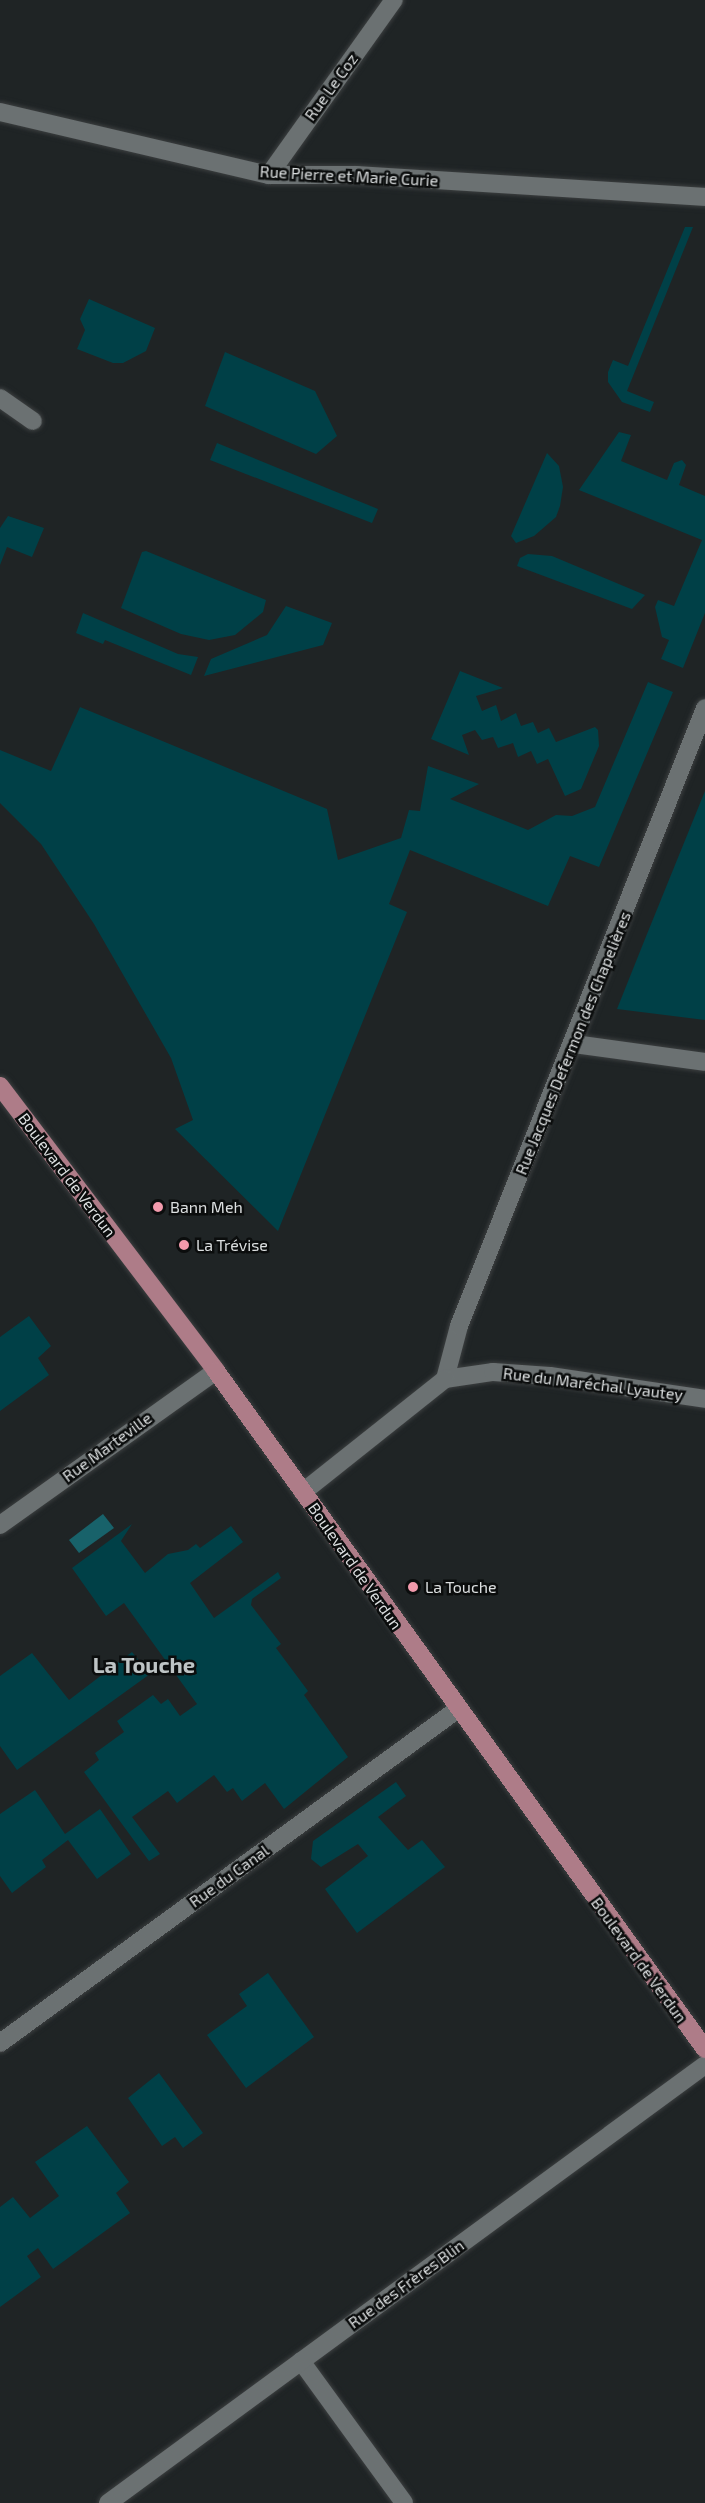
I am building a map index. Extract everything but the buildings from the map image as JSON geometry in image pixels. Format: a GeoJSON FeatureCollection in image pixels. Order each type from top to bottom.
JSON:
{"type":"FeatureCollection","features":[{"type":"Feature","properties":{"kind":"main road","name":"Boulevard de Verdun"},"geometry":{"type":"LineString","coordinates":[[0,1086],[216,1371],[705,2049]]}},
{"type":"Feature","properties":{"kind":"street","name":"Rue Le Coz"},"geometry":{"type":"LineString","coordinates":[[269,175],[394,0]]}},
{"type":"Feature","properties":{"kind":"street","name":"Rue Pierre et Marie Curie"},"geometry":{"type":"LineString","coordinates":[[0,112],[269,175],[357,175],[705,197]]}},
{"type":"Feature","properties":{"kind":"street"},"geometry":{"type":"LineString","coordinates":[[0,398],[33,421]]}},
{"type":"Feature","properties":{"kind":"street","name":"Rue Jacques Defermon des Chapelières"},"geometry":{"type":"LineString","coordinates":[[445,1379],[459,1326],[574,1044],[705,708]]}},
{"type":"Feature","properties":{"kind":"street"},"geometry":{"type":"LineString","coordinates":[[574,1044],[705,1062]]}},
{"type":"Feature","properties":{"kind":"street","name":"Rue Marteville"},"geometry":{"type":"LineString","coordinates":[[0,1525],[216,1371]]}},
{"type":"Feature","properties":{"kind":"street","name":"Rue du Maréchal Lyautey"},"geometry":{"type":"LineString","coordinates":[[445,1379],[493,1372],[550,1376],[705,1399]]}},
{"type":"Feature","properties":{"kind":"street"},"geometry":{"type":"LineString","coordinates":[[303,1492],[445,1379]]}},
{"type":"Feature","properties":{"kind":"street","name":"Rue du Canal"},"geometry":{"type":"LineString","coordinates":[[0,2043],[458,1709]]}},
{"type":"Feature","properties":{"kind":"street","name":"Rue des Frères Blin"},"geometry":{"type":"LineString","coordinates":[[108,2503],[705,2065]]}},
{"type":"Feature","properties":{"kind":"street"},"geometry":{"type":"LineString","coordinates":[[301,2361],[404,2503]]}},
{"type":"Feature","properties":{"kind":"shaded area"},"geometry":{"type":"Polygon","coordinates":[[[685,227],[693,227],[627,391],[654,402],[650,412],[622,402],[608,382],[608,372],[613,360],[628,366],[685,227]]]}},
{"type":"Feature","properties":{"kind":"shaded area"},"geometry":{"type":"Polygon","coordinates":[[[89,299],[155,328],[146,351],[123,363],[113,363],[77,349],[85,330],[80,319],[89,299]]]}},
{"type":"Feature","properties":{"kind":"shaded area"},"geometry":{"type":"Polygon","coordinates":[[[225,352],[315,391],[337,436],[316,454],[205,406],[225,352]]]}},
{"type":"Feature","properties":{"kind":"shaded area"},"geometry":{"type":"Polygon","coordinates":[[[619,432],[631,435],[621,461],[667,480],[674,463],[682,460],[686,465],[679,485],[705,496],[705,613],[683,668],[661,659],[669,640],[662,637],[655,607],[658,600],[674,606],[702,540],[579,490],[619,432]]]}},
{"type":"Feature","properties":{"kind":"shaded area"},"geometry":{"type":"Polygon","coordinates":[[[217,443],[378,509],[372,523],[210,460],[217,443]]]}},
{"type":"Feature","properties":{"kind":"shaded area"},"geometry":{"type":"Polygon","coordinates":[[[547,453],[559,466],[563,487],[560,506],[556,517],[534,536],[516,543],[511,536],[547,453]]]}},
{"type":"Feature","properties":{"kind":"shaded area"},"geometry":{"type":"Polygon","coordinates":[[[8,516],[44,528],[32,557],[7,547],[0,565],[0,528],[8,516]]]}},
{"type":"Feature","properties":{"kind":"shaded area"},"geometry":{"type":"Polygon","coordinates":[[[146,551],[266,600],[263,612],[235,635],[209,640],[181,634],[121,608],[142,552],[146,551]]]}},
{"type":"Feature","properties":{"kind":"shaded area"},"geometry":{"type":"Polygon","coordinates":[[[528,554],[552,556],[645,595],[632,609],[517,566],[520,558],[528,554]]]}},
{"type":"Feature","properties":{"kind":"shaded area"},"geometry":{"type":"Polygon","coordinates":[[[286,606],[332,623],[323,645],[204,676],[211,659],[267,635],[286,606]]]}},
{"type":"Feature","properties":{"kind":"shaded area"},"geometry":{"type":"Polygon","coordinates":[[[83,613],[178,654],[198,657],[191,675],[105,640],[103,644],[76,633],[83,613]]]}},
{"type":"Feature","properties":{"kind":"shaded area"},"geometry":{"type":"Polygon","coordinates":[[[460,671],[503,688],[476,696],[482,711],[496,705],[501,721],[516,713],[521,726],[533,722],[538,733],[549,728],[556,742],[595,727],[598,730],[599,746],[581,789],[565,796],[548,759],[537,764],[531,751],[518,757],[513,743],[498,748],[493,737],[482,740],[475,730],[462,735],[469,755],[431,739],[460,671]]]}},
{"type":"Feature","properties":{"kind":"shaded area"},"geometry":{"type":"Polygon","coordinates":[[[648,682],[673,692],[599,867],[570,856],[548,906],[410,850],[389,904],[407,912],[278,1231],[175,1129],[193,1120],[171,1058],[94,924],[41,844],[0,803],[0,750],[51,771],[80,707],[327,809],[338,860],[401,838],[409,810],[420,811],[428,766],[479,784],[450,799],[528,830],[556,815],[572,816],[595,807],[648,682]]]}},
{"type":"Feature","properties":{"kind":"shaded area"},"geometry":{"type":"Polygon","coordinates":[[[705,791],[705,1020],[617,1009],[645,939],[705,791]]]}},
{"type":"Feature","properties":{"kind":"shaded area"},"geometry":{"type":"Polygon","coordinates":[[[29,1316],[51,1346],[38,1358],[49,1375],[0,1411],[0,1337],[29,1316]]]}},
{"type":"Feature","properties":{"kind":"shaded area"},"geometry":{"type":"Polygon","coordinates":[[[103,1514],[114,1528],[79,1553],[69,1540],[103,1514]]]}},
{"type":"Feature","properties":{"kind":"shaded area"},"geometry":{"type":"Polygon","coordinates":[[[132,1524],[121,1541],[145,1573],[168,1554],[188,1550],[196,1544],[200,1548],[231,1526],[243,1542],[190,1583],[214,1618],[278,1572],[281,1578],[252,1599],[251,1605],[281,1644],[276,1648],[308,1691],[304,1695],[348,1757],[284,1809],[265,1783],[242,1801],[233,1788],[227,1792],[214,1775],[177,1803],[168,1791],[132,1817],[160,1854],[149,1861],[84,1772],[99,1760],[95,1753],[124,1732],[117,1721],[153,1695],[161,1704],[168,1699],[180,1716],[197,1704],[124,1603],[106,1616],[72,1568],[132,1524]]]}},
{"type":"Feature","properties":{"kind":"shaded area"},"geometry":{"type":"Polygon","coordinates":[[[132,1652],[150,1674],[17,1770],[0,1746],[0,1676],[32,1653],[69,1700],[132,1652]]]}},
{"type":"Feature","properties":{"kind":"shaded area"},"geometry":{"type":"Polygon","coordinates":[[[396,1782],[406,1796],[378,1817],[408,1850],[422,1840],[445,1867],[357,1933],[325,1889],[368,1856],[358,1844],[321,1867],[311,1859],[313,1841],[396,1782]]]}},
{"type":"Feature","properties":{"kind":"shaded area"},"geometry":{"type":"Polygon","coordinates":[[[35,1790],[65,1834],[100,1809],[131,1854],[97,1879],[68,1840],[42,1860],[46,1867],[12,1893],[0,1876],[0,1814],[35,1790]]]}},
{"type":"Feature","properties":{"kind":"shaded area"},"geometry":{"type":"Polygon","coordinates":[[[268,1973],[314,2037],[246,2088],[207,2035],[247,2006],[239,1994],[268,1973]]]}},
{"type":"Feature","properties":{"kind":"shaded area"},"geometry":{"type":"Polygon","coordinates":[[[159,2073],[203,2133],[183,2148],[175,2137],[162,2146],[128,2098],[159,2073]]]}},
{"type":"Feature","properties":{"kind":"shaded area"},"geometry":{"type":"Polygon","coordinates":[[[87,2126],[129,2182],[116,2193],[130,2213],[53,2269],[38,2248],[27,2256],[41,2277],[0,2307],[0,2207],[13,2197],[30,2218],[59,2196],[35,2162],[87,2126]]]}},
{"type":"Feature","properties":{"kind":"place","name":"Bann Meh"},"geometry":{"type":"Point","coordinates":[158,1207]}},
{"type":"Feature","properties":{"kind":"place","name":"La Trévise"},"geometry":{"type":"Point","coordinates":[184,1245]}},
{"type":"Feature","properties":{"kind":"place","name":"La Touche"},"geometry":{"type":"Point","coordinates":[413,1587]}},
{"type":"Feature","properties":{"kind":"district","name":"La Touche"},"geometry":{"type":"Point","coordinates":[144,1665]}}]}
